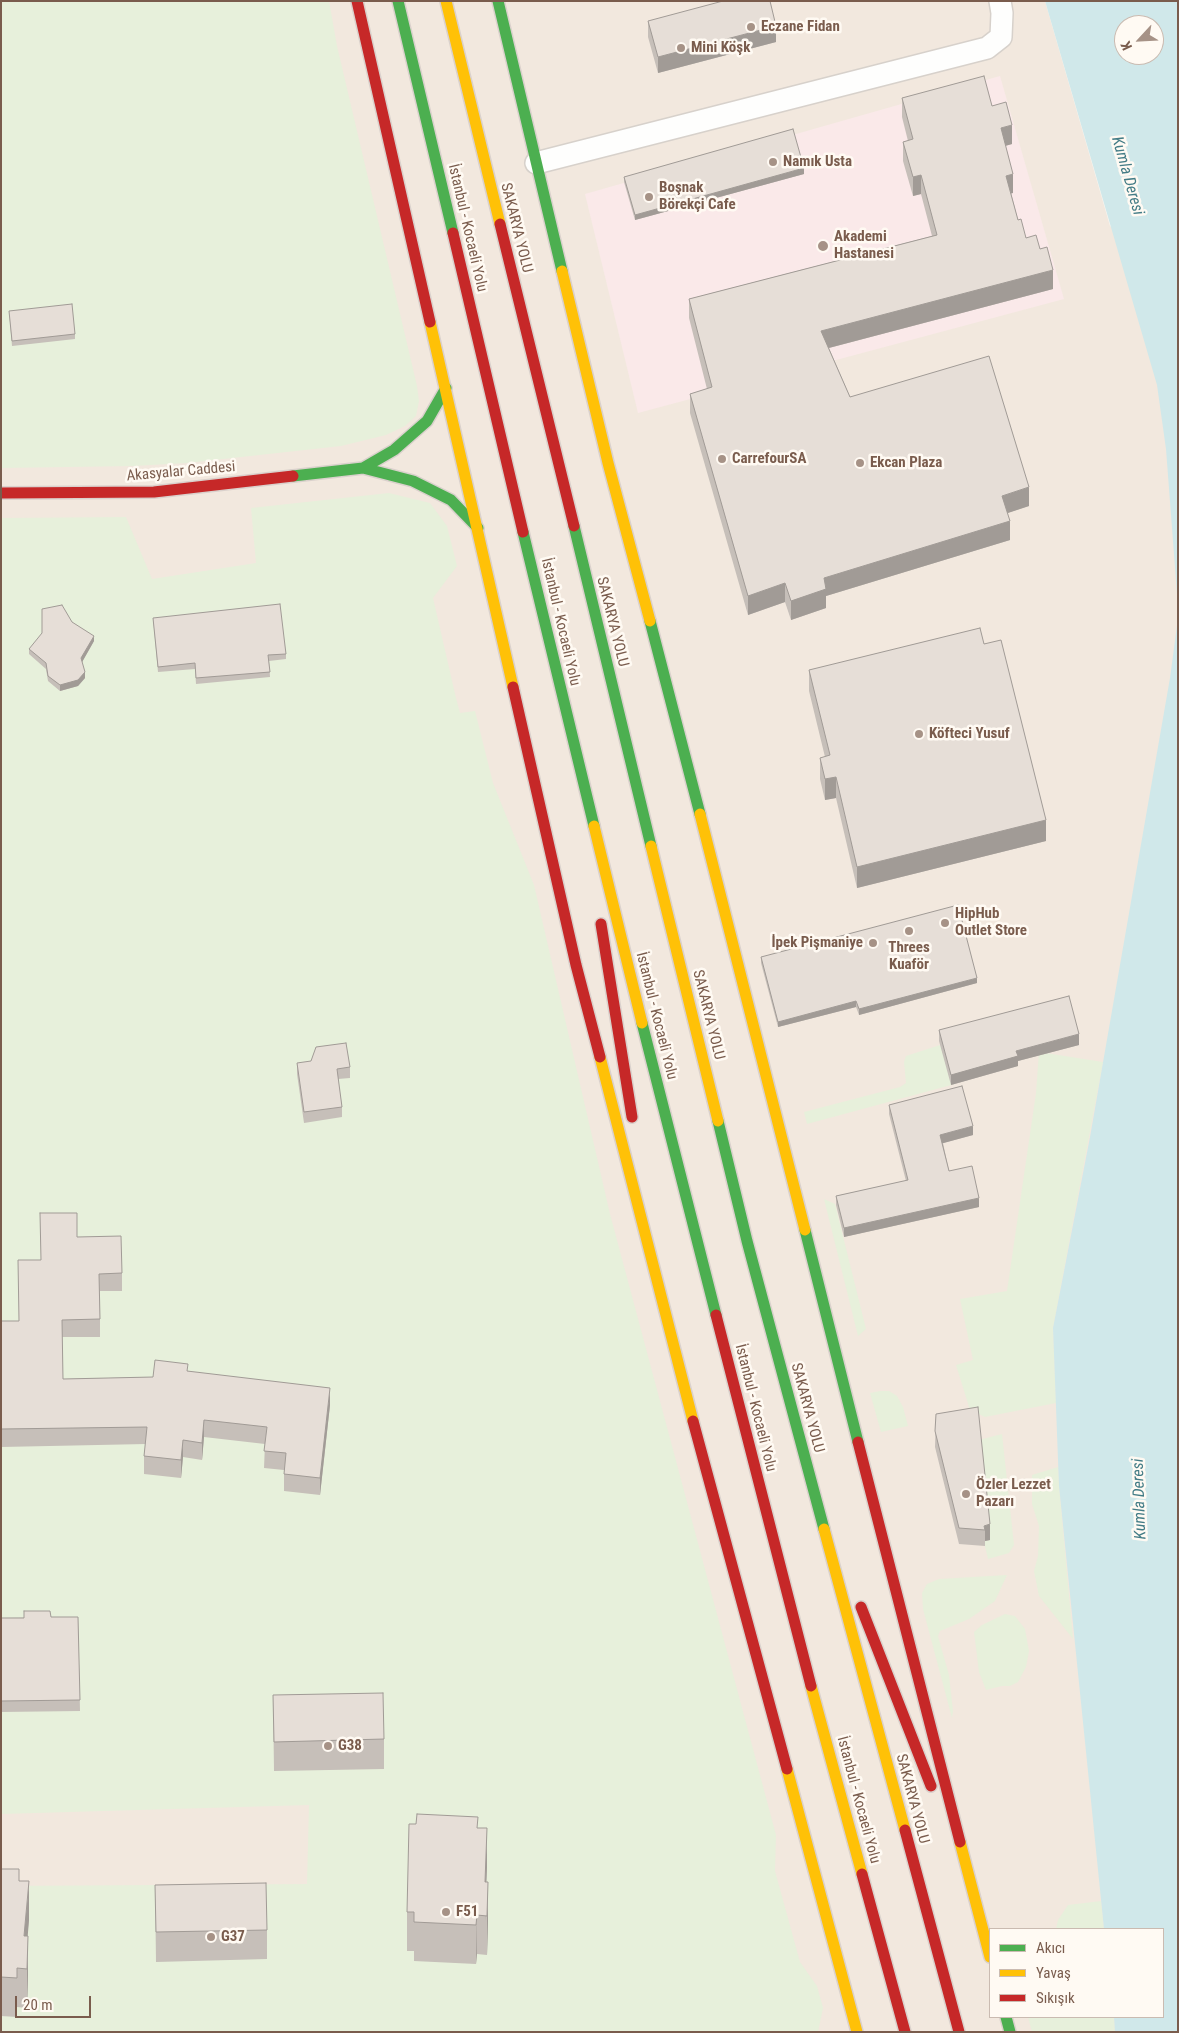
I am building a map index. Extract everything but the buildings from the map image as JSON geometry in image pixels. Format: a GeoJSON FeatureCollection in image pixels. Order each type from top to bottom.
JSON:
{"type":"FeatureCollection","features":[{"type":"Feature","properties":{"kind":"main road"},"geometry":{"type":"LineString","coordinates":[[357,1],[576,965],[657,1279],[857,2032]]}},
{"type":"Feature","properties":{"kind":"main road","name":"İstanbul - Kocaeli Yolu"},"geometry":{"type":"LineString","coordinates":[[398,1],[572,738],[687,1204],[792,1612],[905,2032]]}},
{"type":"Feature","properties":{"kind":"main road","name":"SAKARYA YOLU"},"geometry":{"type":"LineString","coordinates":[[446,1],[747,1241],[959,2032]]}},
{"type":"Feature","properties":{"kind":"main road"},"geometry":{"type":"LineString","coordinates":[[498,1],[606,455],[684,748],[989,1953]]}},
{"type":"Feature","properties":{"kind":"main road"},"geometry":{"type":"LineString","coordinates":[[363,468],[394,450],[427,421],[446,388]]}},
{"type":"Feature","properties":{"kind":"main road"},"geometry":{"type":"LineString","coordinates":[[363,468],[413,482],[450,500],[478,528]]}},
{"type":"Feature","properties":{"kind":"main road","name":"Akasyalar Caddesi"},"geometry":{"type":"LineString","coordinates":[[1,493],[154,492],[363,468]]}},
{"type":"Feature","properties":{"kind":"main road"},"geometry":{"type":"LineString","coordinates":[[572,738],[593,875]]}},
{"type":"Feature","properties":{"kind":"main road"},"geometry":{"type":"LineString","coordinates":[[600,915],[634,1131]]}},
{"type":"Feature","properties":{"kind":"main road"},"geometry":{"type":"LineString","coordinates":[[638,1161],[657,1279]]}},
{"type":"Feature","properties":{"kind":"main road"},"geometry":{"type":"LineString","coordinates":[[810,1476],[850,1578]]}},
{"type":"Feature","properties":{"kind":"main road"},"geometry":{"type":"LineString","coordinates":[[857,1597],[976,1904]]}},
{"type":"Feature","properties":{"kind":"main road"},"geometry":{"type":"LineString","coordinates":[[1006,2018],[1010,2032]]}},
{"type":"Feature","properties":{"kind":"street"},"geometry":{"type":"LineString","coordinates":[[536,163],[987,48],[1001,37],[1000,1]]}},
{"type":"Feature","properties":{"kind":"shaded area"},"geometry":{"type":"Polygon","coordinates":[[[1,1],[1045,1],[1110,226],[1178,285],[1178,2032],[1,2032],[1,1]]]}},
{"type":"Feature","properties":{"kind":"shaded area","name":"Akademi Hastanesi"},"geometry":{"type":"Polygon","coordinates":[[[1000,76],[1064,299],[638,413],[585,194],[1000,76]]]}},
{"type":"Feature","properties":{"kind":"green space"},"geometry":{"type":"Polygon","coordinates":[[[1,1],[329,1],[337,46],[417,386],[419,401],[416,416],[405,426],[386,435],[341,446],[187,463],[133,466],[1,468],[1,1]]]}},
{"type":"Feature","properties":{"kind":"green space"},"geometry":{"type":"Polygon","coordinates":[[[389,493],[430,503],[447,526],[457,566],[433,598],[456,698],[460,713],[475,711],[493,783],[534,885],[610,1214],[776,1835],[775,1871],[800,1962],[817,1986],[823,2008],[818,2032],[1,2032],[1,1886],[307,1884],[309,1805],[1,1814],[1,518],[126,517],[152,579],[256,563],[251,508],[389,493]]]}},
{"type":"Feature","properties":{"kind":"green space"},"geometry":{"type":"Polygon","coordinates":[[[940,1045],[950,1066],[955,1084],[807,1124],[804,1112],[900,1087],[906,1083],[904,1062],[906,1056],[940,1045]]]}},
{"type":"Feature","properties":{"kind":"green space"},"geometry":{"type":"Polygon","coordinates":[[[1039,1052],[1103,1062],[1053,1328],[1056,1403],[985,1417],[970,1410],[956,1365],[973,1360],[960,1299],[1007,1291],[1036,1093],[1039,1052]]]}},
{"type":"Feature","properties":{"kind":"green space"},"geometry":{"type":"Polygon","coordinates":[[[824,1199],[835,1204],[866,1329],[858,1336],[824,1199]]]}},
{"type":"Feature","properties":{"kind":"green space"},"geometry":{"type":"Polygon","coordinates":[[[889,1391],[897,1396],[903,1407],[908,1426],[881,1432],[870,1393],[889,1391]]]}},
{"type":"Feature","properties":{"kind":"green space"},"geometry":{"type":"Polygon","coordinates":[[[1002,1434],[1014,1545],[1009,1553],[988,1559],[984,1542],[979,1440],[1002,1434]]]}},
{"type":"Feature","properties":{"kind":"green space"},"geometry":{"type":"Polygon","coordinates":[[[1058,1467],[1073,1639],[1039,1596],[1034,1571],[1038,1556],[1039,1526],[1032,1504],[1032,1475],[1058,1467]]]}},
{"type":"Feature","properties":{"kind":"green space"},"geometry":{"type":"Polygon","coordinates":[[[1007,1575],[995,1601],[969,1619],[940,1631],[938,1636],[949,1675],[952,1718],[923,1609],[922,1593],[927,1584],[939,1579],[1007,1575]]]}},
{"type":"Feature","properties":{"kind":"green space"},"geometry":{"type":"Polygon","coordinates":[[[1005,1614],[1015,1616],[1025,1629],[1029,1651],[1026,1667],[1018,1682],[1010,1686],[986,1690],[979,1672],[974,1632],[982,1625],[1005,1614]]]}},
{"type":"Feature","properties":{"kind":"green space"},"geometry":{"type":"Polygon","coordinates":[[[1101,1901],[1104,1928],[1056,1928],[1058,1920],[1068,1905],[1101,1901]]]}},
{"type":"Feature","properties":{"kind":"green space"},"geometry":{"type":"Polygon","coordinates":[[[1028,2018],[1114,2018],[1115,2032],[1032,2032],[1028,2018]]]}},
{"type":"Feature","properties":{"kind":"water","name":"Kumla Deresi"},"geometry":{"type":"Polygon","coordinates":[[[1045,1],[1178,1],[1178,607],[1166,449],[1157,385],[1045,1]]]}},
{"type":"Feature","properties":{"kind":"water","name":"Kumla Deresi"},"geometry":{"type":"Polygon","coordinates":[[[1178,618],[1178,2032],[1115,2032],[1114,2018],[1164,2018],[1164,1928],[1104,1928],[1059,1486],[1053,1328],[1090,1137],[1170,678],[1178,618]]]}},
{"type":"Feature","properties":{"kind":"traffic: fast"},"geometry":{"type":"LineString","coordinates":[[398,1],[453,233]]}},
{"type":"Feature","properties":{"kind":"traffic: fast"},"geometry":{"type":"LineString","coordinates":[[498,1],[562,271]]}},
{"type":"Feature","properties":{"kind":"traffic: fast"},"geometry":{"type":"LineString","coordinates":[[293,476],[363,468],[394,450],[427,421],[446,388]]}},
{"type":"Feature","properties":{"kind":"traffic: fast"},"geometry":{"type":"LineString","coordinates":[[363,468],[413,481],[451,500],[478,528]]}},
{"type":"Feature","properties":{"kind":"traffic: fast"},"geometry":{"type":"LineString","coordinates":[[574,526],[651,846]]}},
{"type":"Feature","properties":{"kind":"traffic: fast"},"geometry":{"type":"LineString","coordinates":[[523,532],[594,826]]}},
{"type":"Feature","properties":{"kind":"traffic: fast"},"geometry":{"type":"LineString","coordinates":[[650,621],[700,814]]}},
{"type":"Feature","properties":{"kind":"traffic: fast"},"geometry":{"type":"LineString","coordinates":[[642,1023],[716,1315]]}},
{"type":"Feature","properties":{"kind":"traffic: fast"},"geometry":{"type":"LineString","coordinates":[[718,1121],[747,1241],[824,1529]]}},
{"type":"Feature","properties":{"kind":"traffic: fast"},"geometry":{"type":"LineString","coordinates":[[805,1230],[858,1442]]}},
{"type":"Feature","properties":{"kind":"traffic: fast"},"geometry":{"type":"LineString","coordinates":[[1006,2018],[1010,2032]]}},
{"type":"Feature","properties":{"kind":"traffic: slow"},"geometry":{"type":"LineString","coordinates":[[446,1],[500,224]]}},
{"type":"Feature","properties":{"kind":"traffic: slow"},"geometry":{"type":"LineString","coordinates":[[562,271],[608,463],[650,621]]}},
{"type":"Feature","properties":{"kind":"traffic: slow"},"geometry":{"type":"LineString","coordinates":[[430,322],[513,687]]}},
{"type":"Feature","properties":{"kind":"traffic: slow"},"geometry":{"type":"LineString","coordinates":[[700,814],[805,1230]]}},
{"type":"Feature","properties":{"kind":"traffic: slow"},"geometry":{"type":"LineString","coordinates":[[594,826],[642,1023]]}},
{"type":"Feature","properties":{"kind":"traffic: slow"},"geometry":{"type":"LineString","coordinates":[[651,846],[718,1121]]}},
{"type":"Feature","properties":{"kind":"traffic: slow"},"geometry":{"type":"LineString","coordinates":[[600,1057],[693,1421]]}},
{"type":"Feature","properties":{"kind":"traffic: slow"},"geometry":{"type":"LineString","coordinates":[[824,1529],[905,1830]]}},
{"type":"Feature","properties":{"kind":"traffic: slow"},"geometry":{"type":"LineString","coordinates":[[811,1686],[862,1874]]}},
{"type":"Feature","properties":{"kind":"traffic: slow"},"geometry":{"type":"LineString","coordinates":[[787,1769],[857,2032]]}},
{"type":"Feature","properties":{"kind":"traffic: slow"},"geometry":{"type":"LineString","coordinates":[[960,1842],[989,1953]]}},
{"type":"Feature","properties":{"kind":"traffic: jam"},"geometry":{"type":"LineString","coordinates":[[357,1],[430,322]]}},
{"type":"Feature","properties":{"kind":"traffic: jam"},"geometry":{"type":"LineString","coordinates":[[500,224],[574,526]]}},
{"type":"Feature","properties":{"kind":"traffic: jam"},"geometry":{"type":"LineString","coordinates":[[453,233],[523,532]]}},
{"type":"Feature","properties":{"kind":"traffic: jam"},"geometry":{"type":"LineString","coordinates":[[1,493],[154,492],[293,476]]}},
{"type":"Feature","properties":{"kind":"traffic: jam"},"geometry":{"type":"LineString","coordinates":[[513,687],[576,965],[600,1057]]}},
{"type":"Feature","properties":{"kind":"traffic: jam"},"geometry":{"type":"LineString","coordinates":[[601,924],[632,1117]]}},
{"type":"Feature","properties":{"kind":"traffic: jam"},"geometry":{"type":"LineString","coordinates":[[716,1315],[811,1686]]}},
{"type":"Feature","properties":{"kind":"traffic: jam"},"geometry":{"type":"LineString","coordinates":[[693,1421],[787,1769]]}},
{"type":"Feature","properties":{"kind":"traffic: jam"},"geometry":{"type":"LineString","coordinates":[[858,1442],[960,1842]]}},
{"type":"Feature","properties":{"kind":"traffic: jam"},"geometry":{"type":"LineString","coordinates":[[861,1607],[931,1786]]}},
{"type":"Feature","properties":{"kind":"traffic: jam"},"geometry":{"type":"LineString","coordinates":[[905,1830],[959,2032]]}},
{"type":"Feature","properties":{"kind":"traffic: jam"},"geometry":{"type":"LineString","coordinates":[[862,1874],[905,2032]]}},
{"type":"Feature","properties":{"kind":"place","name":"Eczane Fidan"},"geometry":{"type":"Point","coordinates":[751,27]}},
{"type":"Feature","properties":{"kind":"place","name":"Mini Köşk"},"geometry":{"type":"Point","coordinates":[681,48]}},
{"type":"Feature","properties":{"kind":"place","name":"Namık Usta"},"geometry":{"type":"Point","coordinates":[773,162]}},
{"type":"Feature","properties":{"kind":"place","name":"Boşnak Börekçi Cafe"},"geometry":{"type":"Point","coordinates":[649,197]}},
{"type":"Feature","properties":{"kind":"place","name":"Akademi Hastanesi"},"geometry":{"type":"Point","coordinates":[823,246]}},
{"type":"Feature","properties":{"kind":"place","name":"CarrefourSA"},"geometry":{"type":"Point","coordinates":[722,459]}},
{"type":"Feature","properties":{"kind":"place","name":"Ekcan Plaza"},"geometry":{"type":"Point","coordinates":[860,463]}},
{"type":"Feature","properties":{"kind":"place","name":"Köfteci Yusuf"},"geometry":{"type":"Point","coordinates":[919,734]}},
{"type":"Feature","properties":{"kind":"place","name":"HipHub Outlet Store"},"geometry":{"type":"Point","coordinates":[945,923]}},
{"type":"Feature","properties":{"kind":"place","name":"Threes Kuaför"},"geometry":{"type":"Point","coordinates":[909,931]}},
{"type":"Feature","properties":{"kind":"place","name":"İpek Pişmaniye"},"geometry":{"type":"Point","coordinates":[873,943]}},
{"type":"Feature","properties":{"kind":"place","name":"Özler Lezzet Pazarı"},"geometry":{"type":"Point","coordinates":[966,1494]}},
{"type":"Feature","properties":{"kind":"place","name":"G38"},"geometry":{"type":"Point","coordinates":[328,1746]}},
{"type":"Feature","properties":{"kind":"place","name":"F51"},"geometry":{"type":"Point","coordinates":[446,1912]}},
{"type":"Feature","properties":{"kind":"place","name":"G37"},"geometry":{"type":"Point","coordinates":[211,1937]}}]}
